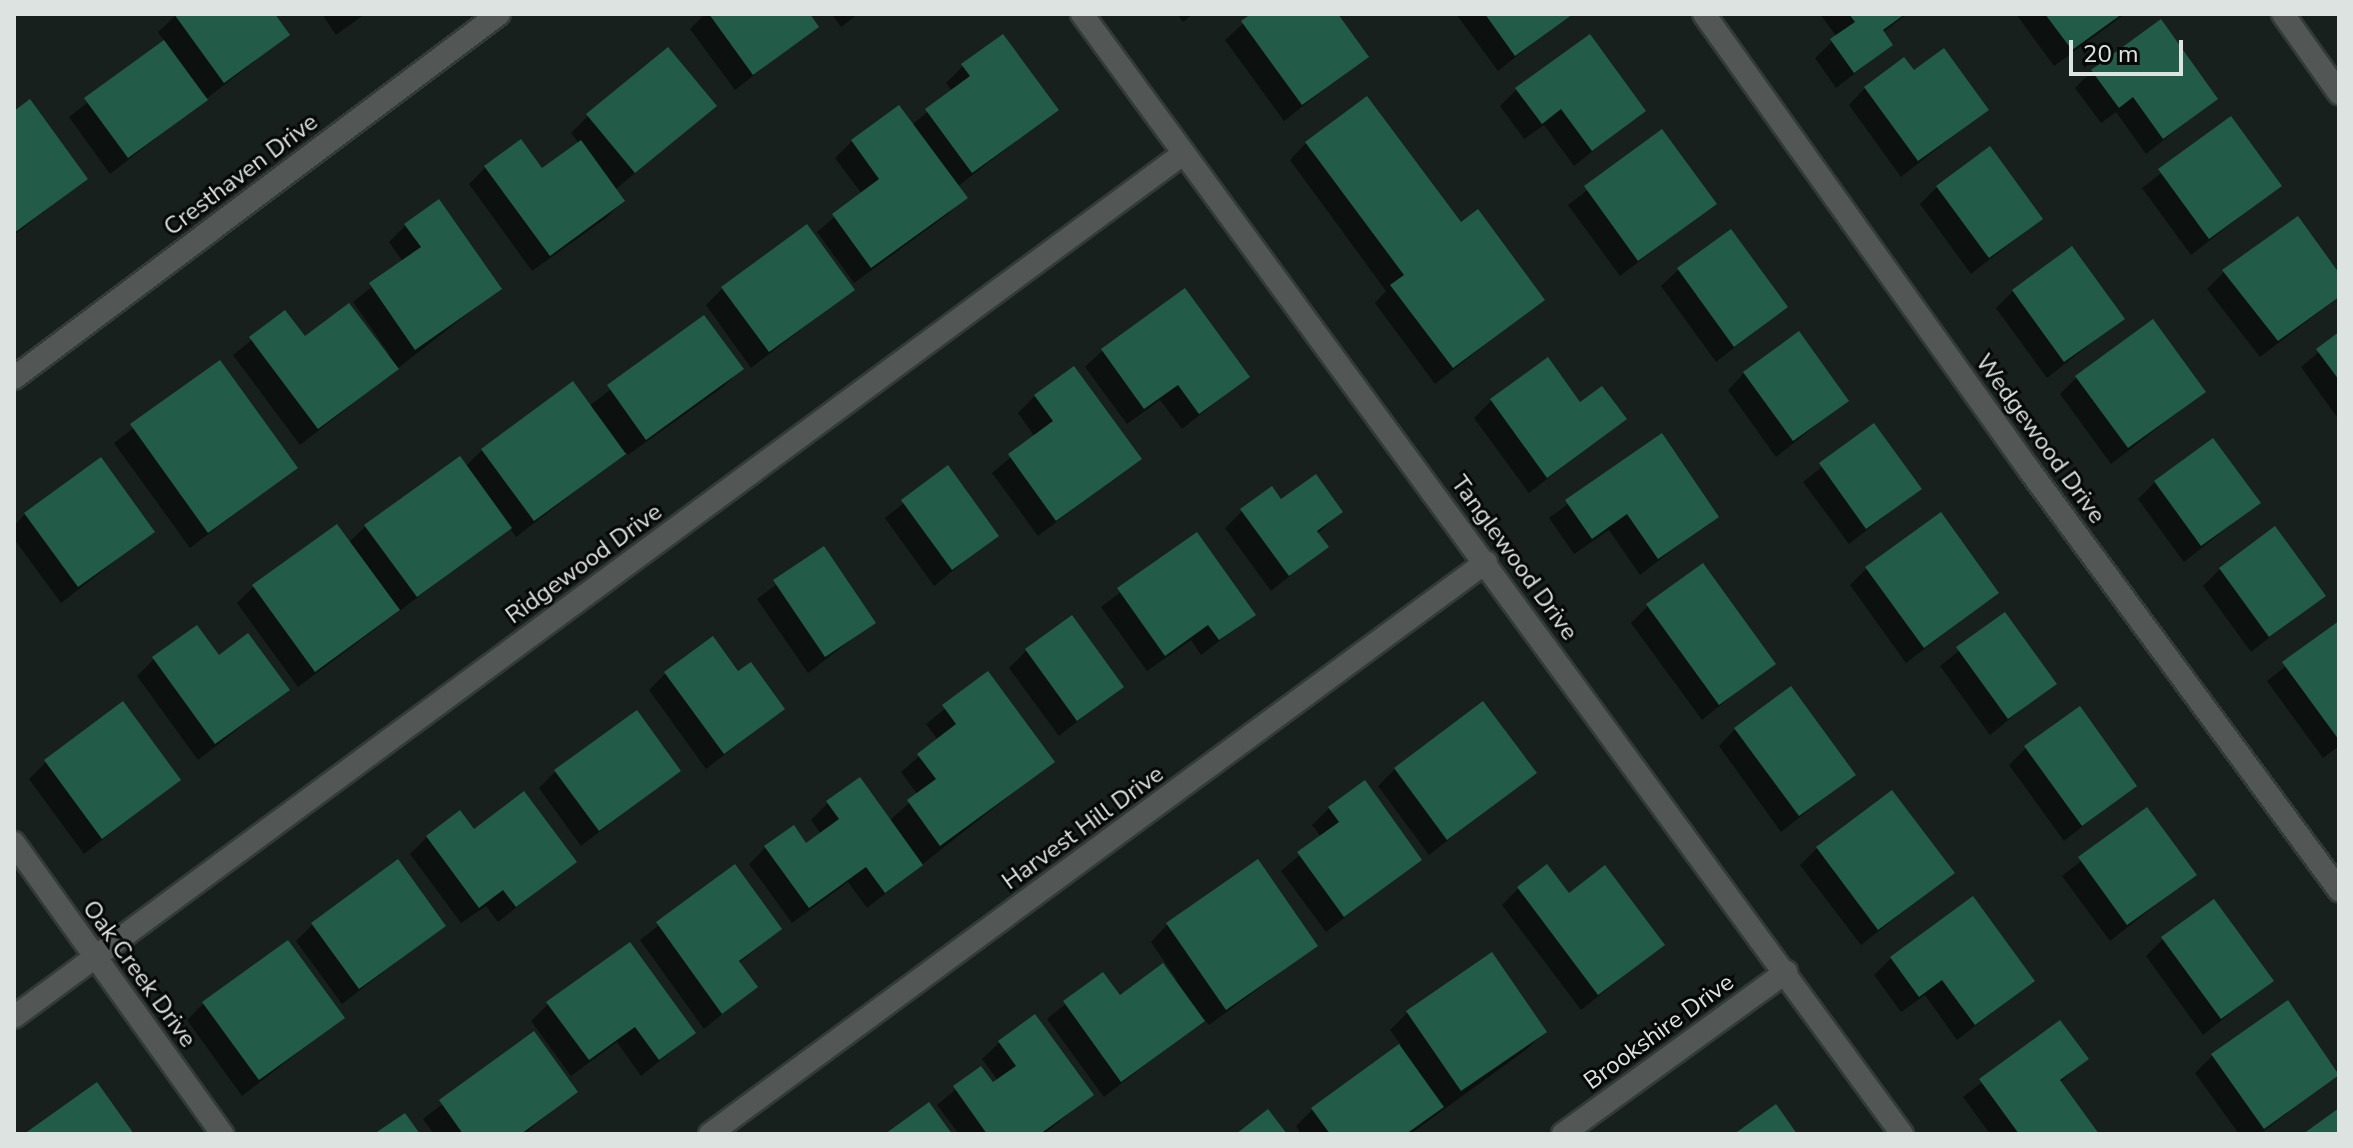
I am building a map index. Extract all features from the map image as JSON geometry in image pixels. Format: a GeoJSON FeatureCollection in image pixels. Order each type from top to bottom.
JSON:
{"type":"FeatureCollection","features":[{"type":"Feature","properties":{"kind":"street","name":"Cresthaven Drive"},"geometry":{"type":"LineString","coordinates":[[14,378],[499,14]]}},
{"type":"Feature","properties":{"kind":"street","name":"Tanglewood Drive"},"geometry":{"type":"LineString","coordinates":[[1082,14],[1902,1134]]}},
{"type":"Feature","properties":{"kind":"street","name":"Wedgewood Drive"},"geometry":{"type":"LineString","coordinates":[[1704,14],[2030,471],[2339,890]]}},
{"type":"Feature","properties":{"kind":"street"},"geometry":{"type":"LineString","coordinates":[[2283,14],[2339,93]]}},
{"type":"Feature","properties":{"kind":"street","name":"Ridgewood Drive"},"geometry":{"type":"LineString","coordinates":[[14,1017],[1184,153]]}},
{"type":"Feature","properties":{"kind":"street","name":"Harvest Hill Drive"},"geometry":{"type":"LineString","coordinates":[[710,1134],[1486,562]]}},
{"type":"Feature","properties":{"kind":"street","name":"Oak Creek Drive"},"geometry":{"type":"LineString","coordinates":[[14,843],[222,1134]]}},
{"type":"Feature","properties":{"kind":"street","name":"Brookshire Drive"},"geometry":{"type":"LineString","coordinates":[[1563,1134],[1786,972]]}},
{"type":"Feature","properties":{"kind":"building"},"geometry":{"type":"Polygon","coordinates":[[[174,14],[275,14],[290,35],[224,83],[174,14]]]}},
{"type":"Feature","properties":{"kind":"building"},"geometry":{"type":"Polygon","coordinates":[[[709,14],[810,14],[819,27],[753,75],[709,14]]]}},
{"type":"Feature","properties":{"kind":"building"},"geometry":{"type":"Polygon","coordinates":[[[1251,14],[1338,14],[1369,57],[1302,105],[1241,21],[1251,14]]]}},
{"type":"Feature","properties":{"kind":"building"},"geometry":{"type":"Polygon","coordinates":[[[1485,14],[1573,14],[1515,56],[1485,14]]]}},
{"type":"Feature","properties":{"kind":"building"},"geometry":{"type":"Polygon","coordinates":[[[1849,14],[1905,14],[1883,30],[1893,45],[1854,73],[1830,39],[1855,22],[1849,14]]]}},
{"type":"Feature","properties":{"kind":"building"},"geometry":{"type":"Polygon","coordinates":[[[2045,14],[2122,14],[2072,50],[2045,14]]]}},
{"type":"Feature","properties":{"kind":"building"},"geometry":{"type":"Polygon","coordinates":[[[2161,19],[2218,99],[2163,139],[2133,97],[2119,108],[2091,70],[2161,19]]]}},
{"type":"Feature","properties":{"kind":"building"},"geometry":{"type":"Polygon","coordinates":[[[1003,34],[1059,110],[972,173],[925,109],[970,76],[961,64],[1003,34]]]}},
{"type":"Feature","properties":{"kind":"building"},"geometry":{"type":"Polygon","coordinates":[[[1590,34],[1646,111],[1592,151],[1561,109],[1542,124],[1515,88],[1590,34]]]}},
{"type":"Feature","properties":{"kind":"building"},"geometry":{"type":"Polygon","coordinates":[[[164,40],[208,100],[128,158],[84,98],[164,40]]]}},
{"type":"Feature","properties":{"kind":"building"},"geometry":{"type":"Polygon","coordinates":[[[668,47],[717,106],[635,173],[586,114],[668,47]]]}},
{"type":"Feature","properties":{"kind":"building"},"geometry":{"type":"Polygon","coordinates":[[[1944,48],[1989,110],[1918,161],[1864,87],[1904,57],[1914,70],[1944,48]]]}},
{"type":"Feature","properties":{"kind":"building"},"geometry":{"type":"Polygon","coordinates":[[[1367,96],[1461,222],[1478,209],[1545,300],[1453,368],[1390,285],[1404,275],[1305,142],[1367,96]]]}},
{"type":"Feature","properties":{"kind":"building"},"geometry":{"type":"Polygon","coordinates":[[[30,99],[88,179],[14,233],[14,111],[30,99]]]}},
{"type":"Feature","properties":{"kind":"building"},"geometry":{"type":"Polygon","coordinates":[[[899,105],[968,198],[871,268],[832,214],[879,179],[851,140],[899,105]]]}},
{"type":"Feature","properties":{"kind":"building"},"geometry":{"type":"Polygon","coordinates":[[[2231,116],[2282,186],[2209,239],[2158,169],[2231,116]]]}},
{"type":"Feature","properties":{"kind":"building"},"geometry":{"type":"Polygon","coordinates":[[[1662,129],[1717,204],[1638,261],[1584,186],[1662,129]]]}},
{"type":"Feature","properties":{"kind":"building"},"geometry":{"type":"Polygon","coordinates":[[[521,139],[542,168],[581,140],[625,201],[550,256],[484,166],[521,139]]]}},
{"type":"Feature","properties":{"kind":"building"},"geometry":{"type":"Polygon","coordinates":[[[1990,146],[2043,219],[1989,258],[1936,186],[1990,146]]]}},
{"type":"Feature","properties":{"kind":"building"},"geometry":{"type":"Polygon","coordinates":[[[439,199],[502,289],[415,350],[369,283],[421,247],[404,224],[439,199]]]}},
{"type":"Feature","properties":{"kind":"building"},"geometry":{"type":"Polygon","coordinates":[[[2298,216],[2339,273],[2339,297],[2278,341],[2222,270],[2298,216]]]}},
{"type":"Feature","properties":{"kind":"building"},"geometry":{"type":"Polygon","coordinates":[[[807,224],[855,290],[769,352],[721,287],[807,224]]]}},
{"type":"Feature","properties":{"kind":"building"},"geometry":{"type":"Polygon","coordinates":[[[1731,229],[1788,307],[1734,347],[1677,268],[1731,229]]]}},
{"type":"Feature","properties":{"kind":"building"},"geometry":{"type":"Polygon","coordinates":[[[2072,246],[2125,319],[2064,362],[2012,290],[2072,246]]]}},
{"type":"Feature","properties":{"kind":"building"},"geometry":{"type":"Polygon","coordinates":[[[1185,288],[1250,377],[1199,414],[1178,385],[1144,409],[1101,349],[1185,288]]]}},
{"type":"Feature","properties":{"kind":"building"},"geometry":{"type":"Polygon","coordinates":[[[349,303],[399,369],[318,429],[249,337],[285,310],[305,336],[349,303]]]}},
{"type":"Feature","properties":{"kind":"building"},"geometry":{"type":"Polygon","coordinates":[[[704,315],[744,369],[646,440],[607,385],[704,315]]]}},
{"type":"Feature","properties":{"kind":"building"},"geometry":{"type":"Polygon","coordinates":[[[2153,319],[2206,392],[2128,448],[2075,376],[2153,319]]]}},
{"type":"Feature","properties":{"kind":"building"},"geometry":{"type":"Polygon","coordinates":[[[1799,331],[1849,401],[1793,441],[1743,372],[1799,331]]]}},
{"type":"Feature","properties":{"kind":"building"},"geometry":{"type":"Polygon","coordinates":[[[2339,332],[2339,380],[2316,349],[2339,332]]]}},
{"type":"Feature","properties":{"kind":"building"},"geometry":{"type":"Polygon","coordinates":[[[1548,357],[1580,402],[1602,386],[1627,419],[1547,478],[1490,399],[1548,357]]]}},
{"type":"Feature","properties":{"kind":"building"},"geometry":{"type":"Polygon","coordinates":[[[220,360],[298,468],[208,533],[130,424],[220,360]]]}},
{"type":"Feature","properties":{"kind":"building"},"geometry":{"type":"Polygon","coordinates":[[[1074,366],[1142,459],[1056,521],[1008,454],[1053,421],[1034,395],[1074,366]]]}},
{"type":"Feature","properties":{"kind":"building"},"geometry":{"type":"Polygon","coordinates":[[[573,381],[626,454],[534,521],[481,449],[573,381]]]}},
{"type":"Feature","properties":{"kind":"building"},"geometry":{"type":"Polygon","coordinates":[[[1874,423],[1922,489],[1866,529],[1819,463],[1874,423]]]}},
{"type":"Feature","properties":{"kind":"building"},"geometry":{"type":"Polygon","coordinates":[[[1662,433],[1719,517],[1658,559],[1627,514],[1592,539],[1565,500],[1662,433]]]}},
{"type":"Feature","properties":{"kind":"building"},"geometry":{"type":"Polygon","coordinates":[[[2213,438],[2261,503],[2201,546],[2154,481],[2213,438]]]}},
{"type":"Feature","properties":{"kind":"building"},"geometry":{"type":"Polygon","coordinates":[[[460,456],[512,528],[417,597],[364,525],[460,456]]]}},
{"type":"Feature","properties":{"kind":"building"},"geometry":{"type":"Polygon","coordinates":[[[101,457],[155,532],[78,587],[24,513],[101,457]]]}},
{"type":"Feature","properties":{"kind":"building"},"geometry":{"type":"Polygon","coordinates":[[[948,465],[999,536],[952,570],[901,500],[948,465]]]}},
{"type":"Feature","properties":{"kind":"building"},"geometry":{"type":"Polygon","coordinates":[[[1316,474],[1343,512],[1317,531],[1329,547],[1289,576],[1240,509],[1272,486],[1281,499],[1316,474]]]}},
{"type":"Feature","properties":{"kind":"building"},"geometry":{"type":"Polygon","coordinates":[[[1941,512],[1999,593],[1924,648],[1865,567],[1941,512]]]}},
{"type":"Feature","properties":{"kind":"building"},"geometry":{"type":"Polygon","coordinates":[[[337,524],[400,610],[315,672],[252,585],[337,524]]]}},
{"type":"Feature","properties":{"kind":"building"},"geometry":{"type":"Polygon","coordinates":[[[2275,526],[2326,596],[2269,637],[2219,568],[2275,526]]]}},
{"type":"Feature","properties":{"kind":"building"},"geometry":{"type":"Polygon","coordinates":[[[1197,532],[1256,615],[1219,640],[1208,625],[1165,656],[1117,588],[1197,532]]]}},
{"type":"Feature","properties":{"kind":"building"},"geometry":{"type":"Polygon","coordinates":[[[824,546],[876,623],[825,657],[773,580],[824,546]]]}},
{"type":"Feature","properties":{"kind":"building"},"geometry":{"type":"Polygon","coordinates":[[[1703,563],[1776,664],[1719,705],[1646,604],[1703,563]]]}},
{"type":"Feature","properties":{"kind":"building"},"geometry":{"type":"Polygon","coordinates":[[[2005,612],[2057,684],[2008,719],[1956,647],[2005,612]]]}},
{"type":"Feature","properties":{"kind":"building"},"geometry":{"type":"Polygon","coordinates":[[[1072,615],[1124,687],[1077,721],[1025,649],[1072,615]]]}},
{"type":"Feature","properties":{"kind":"building"},"geometry":{"type":"Polygon","coordinates":[[[2339,621],[2339,740],[2282,662],[2339,621]]]}},
{"type":"Feature","properties":{"kind":"building"},"geometry":{"type":"Polygon","coordinates":[[[197,625],[219,655],[248,633],[290,690],[215,744],[152,657],[197,625]]]}},
{"type":"Feature","properties":{"kind":"building"},"geometry":{"type":"Polygon","coordinates":[[[713,636],[738,671],[751,662],[785,709],[724,754],[664,672],[713,636]]]}},
{"type":"Feature","properties":{"kind":"building"},"geometry":{"type":"Polygon","coordinates":[[[988,671],[1055,762],[940,846],[907,800],[936,779],[917,754],[956,724],[942,705],[988,671]]]}},
{"type":"Feature","properties":{"kind":"building"},"geometry":{"type":"Polygon","coordinates":[[[1791,686],[1856,775],[1799,816],[1734,728],[1791,686]]]}},
{"type":"Feature","properties":{"kind":"building"},"geometry":{"type":"Polygon","coordinates":[[[123,701],[181,780],[102,839],[44,760],[123,701]]]}},
{"type":"Feature","properties":{"kind":"building"},"geometry":{"type":"Polygon","coordinates":[[[1483,701],[1537,773],[1447,840],[1394,768],[1483,701]]]}},
{"type":"Feature","properties":{"kind":"building"},"geometry":{"type":"Polygon","coordinates":[[[2080,706],[2137,786],[2082,826],[2024,746],[2080,706]]]}},
{"type":"Feature","properties":{"kind":"building"},"geometry":{"type":"Polygon","coordinates":[[[637,710],[681,771],[599,831],[554,770],[637,710]]]}},
{"type":"Feature","properties":{"kind":"building"},"geometry":{"type":"Polygon","coordinates":[[[860,777],[923,865],[885,893],[866,867],[809,908],[764,846],[794,825],[806,843],[839,819],[826,801],[860,777]]]}},
{"type":"Feature","properties":{"kind":"building"},"geometry":{"type":"Polygon","coordinates":[[[1365,780],[1422,860],[1344,917],[1297,852],[1339,822],[1328,807],[1365,780]]]}},
{"type":"Feature","properties":{"kind":"building"},"geometry":{"type":"Polygon","coordinates":[[[1892,790],[1955,873],[1878,930],[1816,847],[1892,790]]]}},
{"type":"Feature","properties":{"kind":"building"},"geometry":{"type":"Polygon","coordinates":[[[524,791],[577,862],[516,907],[503,890],[479,908],[426,836],[460,810],[474,829],[524,791]]]}},
{"type":"Feature","properties":{"kind":"building"},"geometry":{"type":"Polygon","coordinates":[[[2147,807],[2197,875],[2127,925],[2078,857],[2147,807]]]}},
{"type":"Feature","properties":{"kind":"building"},"geometry":{"type":"Polygon","coordinates":[[[398,859],[446,926],[359,989],[311,923],[398,859]]]}},
{"type":"Feature","properties":{"kind":"building"},"geometry":{"type":"Polygon","coordinates":[[[1258,859],[1318,946],[1226,1010],[1166,923],[1258,859]]]}},
{"type":"Feature","properties":{"kind":"building"},"geometry":{"type":"Polygon","coordinates":[[[735,864],[782,929],[739,961],[758,987],[722,1014],[656,922],[735,864]]]}},
{"type":"Feature","properties":{"kind":"building"},"geometry":{"type":"Polygon","coordinates":[[[1547,864],[1569,893],[1605,865],[1665,945],[1598,995],[1517,887],[1547,864]]]}},
{"type":"Feature","properties":{"kind":"building"},"geometry":{"type":"Polygon","coordinates":[[[1973,896],[2035,981],[1975,1025],[1942,980],[1919,997],[1890,957],[1973,896]]]}},
{"type":"Feature","properties":{"kind":"building"},"geometry":{"type":"Polygon","coordinates":[[[2214,899],[2274,981],[2221,1019],[2161,937],[2214,899]]]}},
{"type":"Feature","properties":{"kind":"building"},"geometry":{"type":"Polygon","coordinates":[[[288,940],[345,1018],[259,1080],[202,1002],[288,940]]]}},
{"type":"Feature","properties":{"kind":"building"},"geometry":{"type":"Polygon","coordinates":[[[630,942],[696,1033],[659,1060],[635,1027],[589,1060],[546,1002],[630,942]]]}},
{"type":"Feature","properties":{"kind":"building"},"geometry":{"type":"Polygon","coordinates":[[[1492,952],[1547,1032],[1461,1091],[1406,1011],[1492,952]]]}},
{"type":"Feature","properties":{"kind":"building"},"geometry":{"type":"Polygon","coordinates":[[[1163,963],[1205,1021],[1121,1082],[1063,1001],[1103,972],[1120,995],[1163,963]]]}},
{"type":"Feature","properties":{"kind":"building"},"geometry":{"type":"Polygon","coordinates":[[[2288,1000],[2339,1075],[2264,1129],[2211,1054],[2288,1000]]]}},
{"type":"Feature","properties":{"kind":"building"},"geometry":{"type":"Polygon","coordinates":[[[1035,1014],[1094,1095],[1040,1134],[987,1134],[953,1086],[981,1066],[993,1082],[1016,1066],[998,1041],[1035,1014]]]}},
{"type":"Feature","properties":{"kind":"building"},"geometry":{"type":"Polygon","coordinates":[[[2060,1020],[2089,1059],[2060,1080],[2099,1134],[2019,1134],[1979,1079],[2060,1020]]]}},
{"type":"Feature","properties":{"kind":"building"},"geometry":{"type":"Polygon","coordinates":[[[534,1031],[578,1092],[521,1134],[463,1134],[439,1100],[534,1031]]]}},
{"type":"Feature","properties":{"kind":"building"},"geometry":{"type":"Polygon","coordinates":[[[1399,1044],[1444,1107],[1406,1134],[1330,1134],[1311,1108],[1399,1044]]]}},
{"type":"Feature","properties":{"kind":"building"},"geometry":{"type":"Polygon","coordinates":[[[97,1082],[134,1134],[24,1134],[97,1082]]]}},
{"type":"Feature","properties":{"kind":"building"},"geometry":{"type":"Polygon","coordinates":[[[929,1102],[952,1134],[885,1134],[929,1102]]]}},
{"type":"Feature","properties":{"kind":"building"},"geometry":{"type":"Polygon","coordinates":[[[1776,1104],[1797,1134],[1737,1132],[1776,1104]]]}},
{"type":"Feature","properties":{"kind":"building"},"geometry":{"type":"Polygon","coordinates":[[[2339,1108],[2339,1134],[2303,1134],[2339,1108]]]}},
{"type":"Feature","properties":{"kind":"building"},"geometry":{"type":"Polygon","coordinates":[[[1268,1109],[1287,1134],[1236,1134],[1268,1109]]]}},
{"type":"Feature","properties":{"kind":"building"},"geometry":{"type":"Polygon","coordinates":[[[405,1113],[420,1134],[374,1134],[405,1113]]]}}]}
